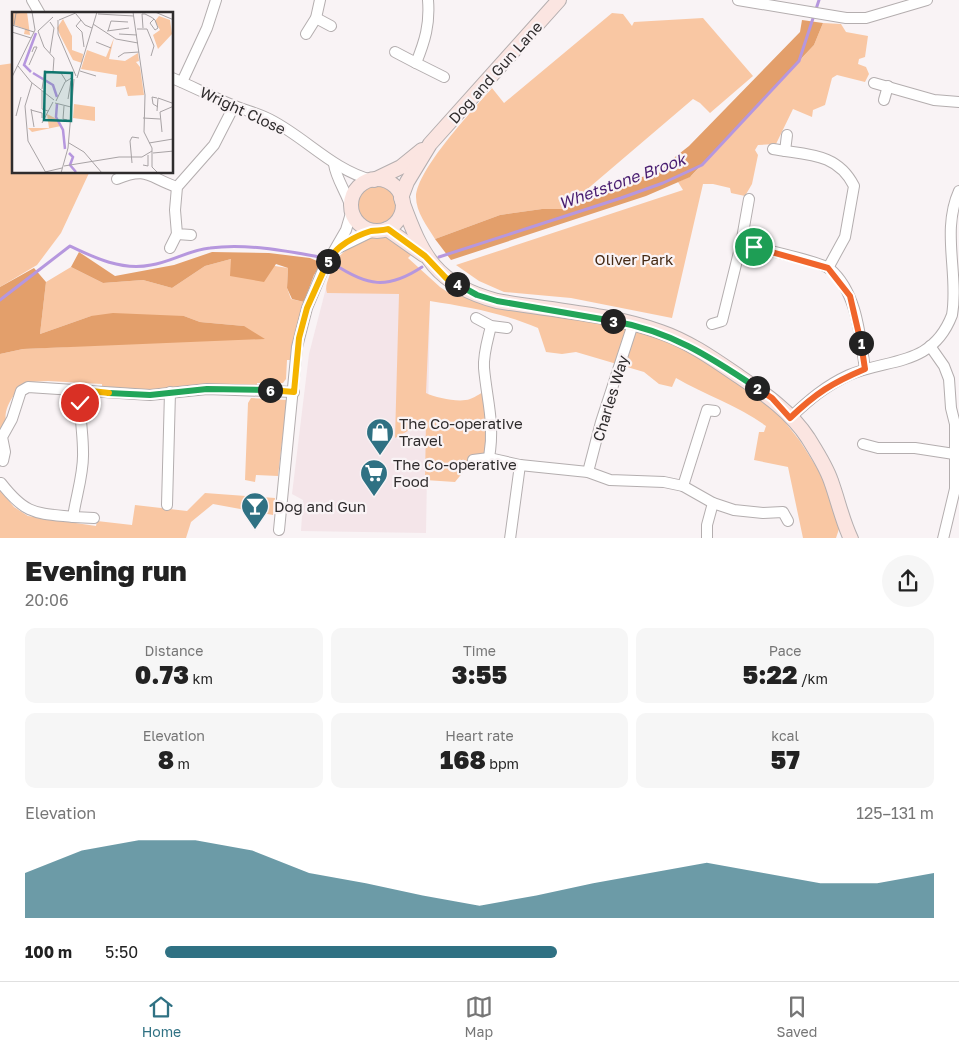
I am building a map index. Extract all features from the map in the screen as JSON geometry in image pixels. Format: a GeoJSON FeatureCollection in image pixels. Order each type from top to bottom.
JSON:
{"type":"FeatureCollection","features":[{"type":"Feature","properties":{"kind":"street"},"geometry":{"type":"LineString","coordinates":[[32,0],[39,12]]}},
{"type":"Feature","properties":{"kind":"street"},"geometry":{"type":"LineString","coordinates":[[177,80],[206,28],[216,0]]}},
{"type":"Feature","properties":{"kind":"street"},"geometry":{"type":"LineString","coordinates":[[306,34],[316,18],[320,0]]}},
{"type":"Feature","properties":{"kind":"street"},"geometry":{"type":"LineString","coordinates":[[416,63],[426,39],[430,19],[428,0]]}},
{"type":"Feature","properties":{"kind":"street","name":"Dog and Gun Lane"},"geometry":{"type":"LineString","coordinates":[[402,199],[406,182],[430,144],[559,0]]}},
{"type":"Feature","properties":{"kind":"street"},"geometry":{"type":"LineString","coordinates":[[738,0],[822,15],[866,18],[927,0]]}},
{"type":"Feature","properties":{"kind":"street"},"geometry":{"type":"LineString","coordinates":[[316,18],[331,26]]}},
{"type":"Feature","properties":{"kind":"street"},"geometry":{"type":"LineString","coordinates":[[395,52],[444,77]]}},
{"type":"Feature","properties":{"kind":"street","name":"Wright Close"},"geometry":{"type":"LineString","coordinates":[[177,80],[234,106],[270,119],[307,142],[334,164],[342,166],[355,175],[373,180]]}},
{"type":"Feature","properties":{"kind":"street"},"geometry":{"type":"LineString","coordinates":[[874,83],[934,100],[959,102]]}},
{"type":"Feature","properties":{"kind":"street"},"geometry":{"type":"LineString","coordinates":[[884,100],[888,86]]}},
{"type":"Feature","properties":{"kind":"street"},"geometry":{"type":"LineString","coordinates":[[170,248],[177,234],[175,210],[177,187],[214,145],[234,106]]}},
{"type":"Feature","properties":{"kind":"street"},"geometry":{"type":"LineString","coordinates":[[785,151],[787,135]]}},
{"type":"Feature","properties":{"kind":"street","name":"Dog and Gun Lane"},"geometry":{"type":"LineString","coordinates":[[373,180],[401,167],[430,144]]}},
{"type":"Feature","properties":{"kind":"street"},"geometry":{"type":"LineString","coordinates":[[773,149],[831,161],[844,170],[854,186],[850,221],[845,237],[828,268]]}},
{"type":"Feature","properties":{"kind":"street","name":"Wright Close"},"geometry":{"type":"LineString","coordinates":[[334,164],[335,174],[345,190],[352,209]]}},
{"type":"Feature","properties":{"kind":"street"},"geometry":{"type":"LineString","coordinates":[[116,179],[126,174]]}},
{"type":"Feature","properties":{"kind":"street"},"geometry":{"type":"LineString","coordinates":[[151,174],[177,187]]}},
{"type":"Feature","properties":{"kind":"street"},"geometry":{"type":"LineString","coordinates":[[280,530],[287,435],[294,392],[297,347],[307,308],[333,251],[346,230],[354,193],[365,183],[373,180],[391,184],[402,199],[425,256]]}},
{"type":"Feature","properties":{"kind":"street"},"geometry":{"type":"LineString","coordinates":[[790,418],[816,393],[832,383],[865,369],[914,357],[930,346],[951,316],[958,292],[952,221],[959,191]]}},
{"type":"Feature","properties":{"kind":"street"},"geometry":{"type":"LineString","coordinates":[[720,324],[741,244],[750,198]]}},
{"type":"Feature","properties":{"kind":"street"},"geometry":{"type":"LineString","coordinates":[[333,251],[373,231],[388,229],[401,215],[402,199]]}},
{"type":"Feature","properties":{"kind":"street"},"geometry":{"type":"LineString","coordinates":[[352,209],[360,225],[373,231]]}},
{"type":"Feature","properties":{"kind":"street"},"geometry":{"type":"LineString","coordinates":[[388,229],[425,256],[446,278],[482,297],[633,324],[681,341],[716,361],[772,398],[807,436],[830,478],[842,520],[851,538]]}},
{"type":"Feature","properties":{"kind":"street"},"geometry":{"type":"LineString","coordinates":[[177,234],[191,235]]}},
{"type":"Feature","properties":{"kind":"street"},"geometry":{"type":"LineString","coordinates":[[741,244],[828,268],[850,296],[865,369]]}},
{"type":"Feature","properties":{"kind":"street"},"geometry":{"type":"LineString","coordinates":[[476,318],[491,326],[506,328]]}},
{"type":"Feature","properties":{"kind":"street","name":"Charles Way"},"geometry":{"type":"LineString","coordinates":[[588,472],[601,422],[633,324]]}},
{"type":"Feature","properties":{"kind":"street"},"geometry":{"type":"LineString","coordinates":[[489,458],[492,442],[491,402],[484,366],[491,326]]}},
{"type":"Feature","properties":{"kind":"street"},"geometry":{"type":"LineString","coordinates":[[930,346],[944,366],[949,379],[951,408],[957,424],[954,454],[955,489],[943,538]]}},
{"type":"Feature","properties":{"kind":"street"},"geometry":{"type":"LineString","coordinates":[[3,461],[5,452],[2,437],[12,419],[21,391],[28,387],[150,395],[207,389],[294,392]]}},
{"type":"Feature","properties":{"kind":"street"},"geometry":{"type":"LineString","coordinates":[[73,517],[82,469],[83,452],[79,420],[83,390]]}},
{"type":"Feature","properties":{"kind":"street"},"geometry":{"type":"LineString","coordinates":[[167,505],[170,392]]}},
{"type":"Feature","properties":{"kind":"street"},"geometry":{"type":"LineString","coordinates":[[683,486],[708,408]]}},
{"type":"Feature","properties":{"kind":"street"},"geometry":{"type":"LineString","coordinates":[[863,444],[878,448],[915,448],[954,454]]}},
{"type":"Feature","properties":{"kind":"street"},"geometry":{"type":"LineString","coordinates":[[473,460],[489,458],[520,465],[588,472],[610,480],[664,482],[683,486],[713,503],[734,510],[763,513],[786,512]]}},
{"type":"Feature","properties":{"kind":"street"},"geometry":{"type":"LineString","coordinates":[[510,538],[520,465]]}},
{"type":"Feature","properties":{"kind":"street"},"geometry":{"type":"LineString","coordinates":[[1,483],[16,502],[29,511],[94,518]]}},
{"type":"Feature","properties":{"kind":"street"},"geometry":{"type":"LineString","coordinates":[[707,538],[707,525],[713,503]]}},
{"type":"Feature","properties":{"kind":"street"},"geometry":{"type":"LineString","coordinates":[[840,538],[842,520]]}},
{"type":"Feature","properties":{"kind":"shaded area"},"geometry":{"type":"Polygon","coordinates":[[[802,20],[823,23],[814,45],[690,177],[646,196],[451,260],[435,239],[500,215],[542,209],[564,209],[600,192],[656,172],[689,146],[800,32],[802,20]]]}},
{"type":"Feature","properties":{"kind":"shaded area"},"geometry":{"type":"Polygon","coordinates":[[[79,252],[115,276],[174,265],[212,252],[269,253],[310,258],[322,263],[314,275],[304,302],[292,299],[287,288],[288,268],[276,264],[264,282],[230,276],[231,259],[205,266],[172,288],[143,280],[103,283],[71,267],[79,252]]]}},
{"type":"Feature","properties":{"kind":"shaded area"},"geometry":{"type":"Polygon","coordinates":[[[34,268],[46,282],[40,334],[91,316],[113,313],[184,316],[200,322],[244,326],[265,339],[23,349],[0,354],[0,287],[34,268]]]}},
{"type":"Feature","properties":{"kind":"shaded area"},"geometry":{"type":"Polygon","coordinates":[[[326,288],[396,288],[430,301],[426,533],[301,531],[303,500],[292,494],[309,354],[326,288]]]}},
{"type":"Feature","properties":{"kind":"green space"},"geometry":{"type":"Polygon","coordinates":[[[612,13],[623,14],[632,26],[634,22],[703,18],[753,76],[710,113],[693,99],[564,209],[542,209],[500,215],[435,239],[420,213],[416,197],[419,185],[426,171],[447,140],[492,88],[504,103],[612,13]]]}},
{"type":"Feature","properties":{"kind":"green space","name":"Oliver Park"},"geometry":{"type":"Polygon","coordinates":[[[823,23],[841,24],[846,32],[868,36],[865,57],[859,59],[858,64],[866,67],[869,74],[865,82],[837,75],[832,78],[825,105],[813,110],[812,117],[793,109],[776,144],[758,145],[755,150],[758,155],[752,184],[745,196],[731,193],[730,188],[703,184],[672,318],[571,298],[504,292],[479,281],[456,265],[683,190],[678,182],[691,176],[814,45],[823,23]]]}},
{"type":"Feature","properties":{"kind":"green space"},"geometry":{"type":"Polygon","coordinates":[[[12,63],[12,174],[89,174],[61,233],[37,265],[0,287],[0,65],[12,63]]]}},
{"type":"Feature","properties":{"kind":"green space"},"geometry":{"type":"Polygon","coordinates":[[[377,186],[391,191],[396,205],[391,219],[377,224],[363,219],[358,205],[363,191],[377,186]]]}},
{"type":"Feature","properties":{"kind":"green space"},"geometry":{"type":"Polygon","coordinates":[[[373,237],[389,238],[412,254],[408,258],[440,287],[455,297],[477,295],[661,332],[774,401],[785,422],[800,441],[824,479],[842,520],[836,538],[803,538],[788,467],[754,460],[759,432],[764,432],[766,426],[745,412],[676,378],[672,387],[659,384],[644,372],[576,352],[562,354],[546,352],[538,328],[512,318],[430,301],[426,393],[442,398],[466,400],[488,391],[489,458],[473,460],[455,482],[425,480],[426,421],[395,438],[399,294],[327,293],[326,291],[332,268],[340,256],[351,247],[373,237]]]}},
{"type":"Feature","properties":{"kind":"green space"},"geometry":{"type":"Polygon","coordinates":[[[231,259],[288,268],[287,288],[291,299],[304,302],[294,338],[291,360],[287,360],[286,379],[283,383],[257,383],[257,386],[206,385],[147,391],[102,388],[102,384],[48,381],[28,382],[11,399],[6,410],[6,421],[0,431],[0,354],[23,349],[67,347],[244,326],[200,322],[184,316],[91,316],[40,334],[46,282],[71,267],[103,283],[143,280],[172,288],[205,266],[231,259]]]}},
{"type":"Feature","properties":{"kind":"green space"},"geometry":{"type":"Polygon","coordinates":[[[251,398],[287,400],[278,476],[256,475],[255,482],[245,480],[248,403],[251,398]]]}},
{"type":"Feature","properties":{"kind":"green space"},"geometry":{"type":"Polygon","coordinates":[[[0,490],[14,507],[28,516],[96,526],[97,521],[132,525],[135,505],[187,511],[205,493],[275,498],[273,515],[213,504],[191,522],[186,538],[0,538],[0,490]]]}},
{"type":"Feature","properties":{"kind":"waterway","name":"Whetstone Brook"},"geometry":{"type":"LineString","coordinates":[[439,257],[621,198],[663,183],[702,165],[799,61],[819,0]]}},
{"type":"Feature","properties":{"kind":"waterway","name":"Whetstone Brook"},"geometry":{"type":"LineString","coordinates":[[0,300],[70,246],[99,259],[130,266],[158,263],[210,248],[237,246],[265,248],[320,257]]}},
{"type":"Feature","properties":{"kind":"waterway","name":"Whetstone Brook"},"geometry":{"type":"LineString","coordinates":[[334,264],[357,277],[377,282],[398,279],[422,267]]}},
{"type":"Feature","properties":{"kind":"place","name":"The Co-operative Travel"},"geometry":{"type":"Point","coordinates":[380,456]}},
{"type":"Feature","properties":{"kind":"place","name":"The Co-operative Food"},"geometry":{"type":"Point","coordinates":[374,497]}},
{"type":"Feature","properties":{"kind":"place","name":"Dog and Gun"},"geometry":{"type":"Point","coordinates":[255,530]}},
{"type":"Feature","properties":{"kind":"route"},"geometry":{"type":"LineString","coordinates":[[80,403],[83,390],[150,395],[207,389],[294,392],[297,347],[307,308],[333,251],[358,236],[388,229],[425,256],[446,278],[477,295],[523,306],[633,324],[661,332],[685,342],[772,398],[790,418],[816,393],[832,383],[865,369],[860,338],[850,296],[841,281],[828,268],[754,247]]}}]}
